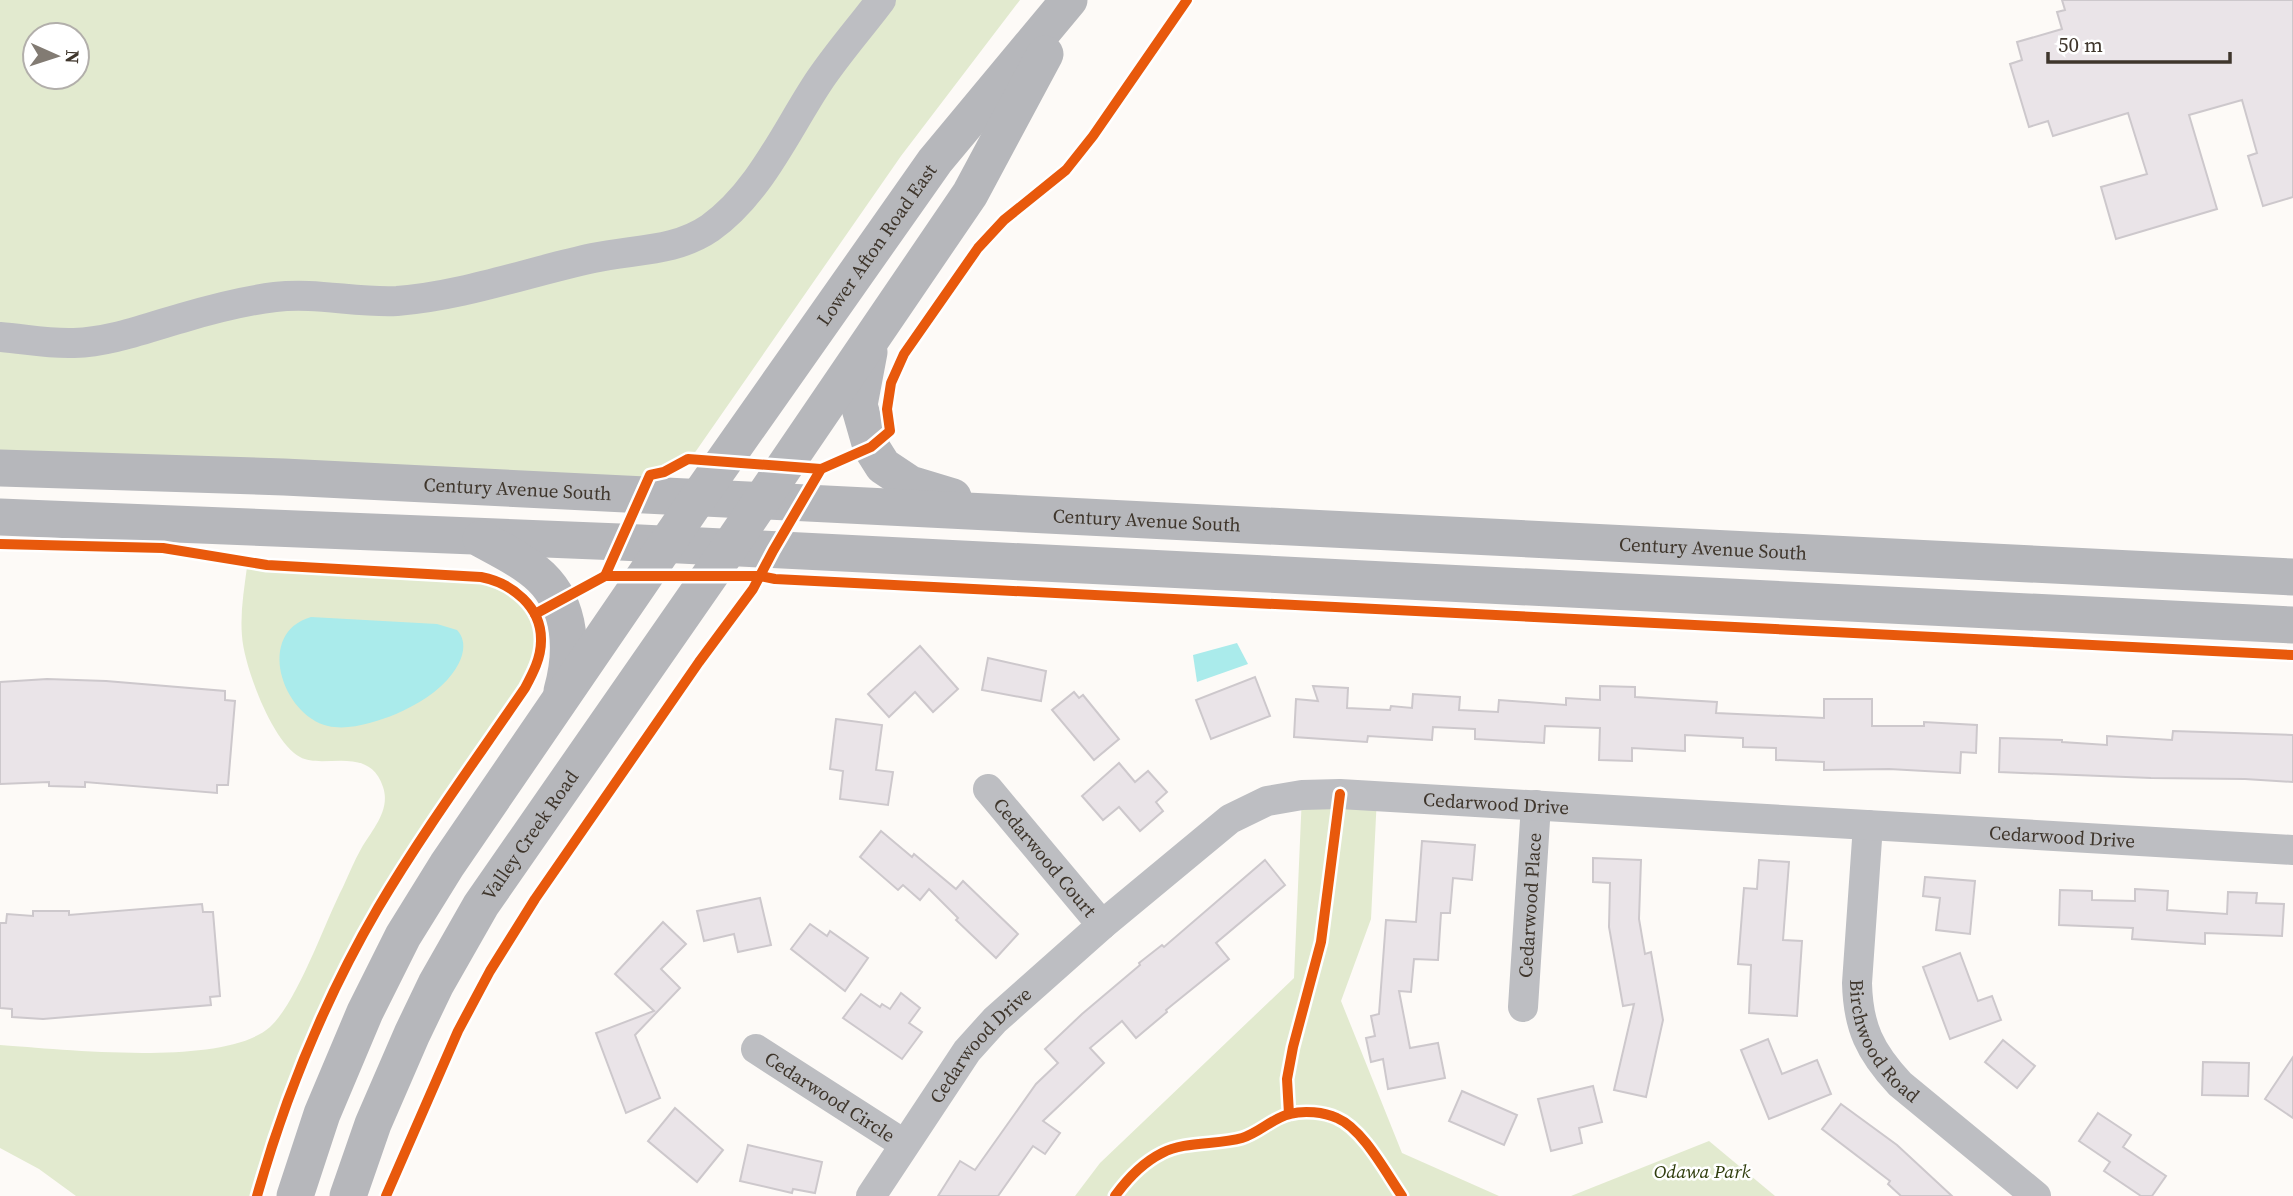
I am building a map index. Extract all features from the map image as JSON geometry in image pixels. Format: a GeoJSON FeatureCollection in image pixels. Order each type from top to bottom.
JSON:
{"type":"FeatureCollection","features":[{"type":"Feature","properties":{"kind":"main road","name":"Lower Afton Road East"},"geometry":{"type":"LineString","coordinates":[[762,501],[970,194],[1071,0]]}},
{"type":"Feature","properties":{"kind":"main road","name":"Lower Afton Road East"},"geometry":{"type":"LineString","coordinates":[[698,498],[935,161],[1071,0]]}},
{"type":"Feature","properties":{"kind":"main road"},"geometry":{"type":"LineString","coordinates":[[872,340],[859,405],[871,447],[883,466],[909,484],[1007,512]]}},
{"type":"Feature","properties":{"kind":"main road","name":"Century Avenue South"},"geometry":{"type":"LineString","coordinates":[[0,468],[284,477],[2293,577]]}},
{"type":"Feature","properties":{"kind":"main road"},"geometry":{"type":"LineString","coordinates":[[295,1196],[317,1127],[342,1063],[394,953],[447,865],[698,498]]}},
{"type":"Feature","properties":{"kind":"main road","name":"Valley Creek Road"},"geometry":{"type":"LineString","coordinates":[[348,1196],[373,1124],[412,1034],[436,984],[481,905],[762,501]]}},
{"type":"Feature","properties":{"kind":"main road"},"geometry":{"type":"LineString","coordinates":[[0,517],[477,536],[2293,625]]}},
{"type":"Feature","properties":{"kind":"main road"},"geometry":{"type":"LineString","coordinates":[[477,536],[540,577],[563,609],[567,624],[568,650],[565,682],[558,702]]}},
{"type":"Feature","properties":{"kind":"street"},"geometry":{"type":"LineString","coordinates":[[0,337],[41,343],[109,339],[236,304],[276,297],[308,295],[392,301],[427,298],[594,258],[692,240],[713,226],[741,200],[771,160],[818,82],[881,0]]}},
{"type":"Feature","properties":{"kind":"street","name":"Cedarwood Court"},"geometry":{"type":"LineString","coordinates":[[988,789],[1102,925]]}},
{"type":"Feature","properties":{"kind":"street","name":"Cedarwood Drive"},"geometry":{"type":"LineString","coordinates":[[871,1196],[967,1051],[995,1020],[1102,925],[1230,819],[1267,801],[1302,795],[1340,794],[2293,850]]}},
{"type":"Feature","properties":{"kind":"street","name":"Cedarwood Place"},"geometry":{"type":"LineString","coordinates":[[1523,1007],[1536,805]]}},
{"type":"Feature","properties":{"kind":"street","name":"Birchwood Road"},"geometry":{"type":"LineString","coordinates":[[1868,825],[1857,983],[1858,1008],[1865,1035],[1881,1064],[1900,1084],[2036,1196]]}},
{"type":"Feature","properties":{"kind":"street","name":"Cedarwood Circle"},"geometry":{"type":"LineString","coordinates":[[756,1049],[904,1144]]}},
{"type":"Feature","properties":{"kind":"green space"},"geometry":{"type":"Polygon","coordinates":[[[0,0],[1020,0],[901,156],[696,451],[676,469],[652,479],[0,452],[0,0]]]}},
{"type":"Feature","properties":{"kind":"green space"},"geometry":{"type":"Polygon","coordinates":[[[247,567],[284,572],[476,582],[487,585],[509,595],[527,610],[536,631],[533,659],[508,708],[422,829],[361,930],[324,1004],[292,1079],[253,1196],[76,1196],[39,1169],[0,1148],[0,1045],[100,1052],[180,1052],[217,1048],[248,1040],[270,1027],[291,999],[356,858],[382,812],[385,795],[383,787],[376,774],[367,766],[357,762],[321,761],[300,757],[279,736],[270,720],[254,684],[242,636],[247,567]]]}},
{"type":"Feature","properties":{"kind":"green space"},"geometry":{"type":"Polygon","coordinates":[[[1302,795],[1377,796],[1371,919],[1341,1001],[1402,1153],[1499,1196],[1075,1196],[1100,1163],[1294,978],[1302,795]]]}},
{"type":"Feature","properties":{"kind":"green space","name":"Odawa Park"},"geometry":{"type":"Polygon","coordinates":[[[1709,1141],[1775,1196],[1571,1196],[1709,1141]]]}},
{"type":"Feature","properties":{"kind":"water"},"geometry":{"type":"Polygon","coordinates":[[[311,617],[437,624],[457,630],[463,641],[463,652],[447,681],[411,706],[362,725],[328,726],[312,719],[298,707],[281,673],[280,656],[284,639],[294,626],[311,617]]]}},
{"type":"Feature","properties":{"kind":"water"},"geometry":{"type":"Polygon","coordinates":[[[1237,643],[1248,664],[1197,682],[1193,655],[1237,643]]]}},
{"type":"Feature","properties":{"kind":"building"},"geometry":{"type":"Polygon","coordinates":[[[2062,0],[2293,0],[2293,197],[2263,206],[2248,156],[2257,153],[2242,100],[2189,115],[2217,209],[2116,239],[2101,187],[2147,174],[2128,113],[2053,136],[2048,121],[2029,127],[2010,64],[2022,60],[2017,42],[2062,29],[2057,12],[2065,10],[2062,0]]]}},
{"type":"Feature","properties":{"kind":"building"},"geometry":{"type":"Polygon","coordinates":[[[920,646],[958,689],[933,712],[915,692],[889,717],[868,694],[920,646]]]}},
{"type":"Feature","properties":{"kind":"building"},"geometry":{"type":"Polygon","coordinates":[[[988,658],[1046,671],[1041,701],[982,690],[988,658]]]}},
{"type":"Feature","properties":{"kind":"building"},"geometry":{"type":"Polygon","coordinates":[[[1255,677],[1270,716],[1211,739],[1196,700],[1255,677]]]}},
{"type":"Feature","properties":{"kind":"building"},"geometry":{"type":"Polygon","coordinates":[[[47,679],[225,691],[225,700],[235,701],[228,785],[217,785],[217,793],[85,782],[85,787],[49,786],[49,782],[0,784],[0,682],[47,679]]]}},
{"type":"Feature","properties":{"kind":"building"},"geometry":{"type":"Polygon","coordinates":[[[1313,686],[1348,688],[1347,708],[1390,710],[1391,706],[1412,708],[1413,694],[1460,697],[1459,710],[1498,712],[1499,700],[1566,705],[1566,698],[1600,700],[1600,686],[1635,687],[1635,697],[1717,702],[1716,713],[1824,718],[1824,699],[1872,699],[1872,726],[1924,726],[1924,722],[1977,725],[1976,753],[1961,752],[1960,773],[1889,769],[1824,770],[1824,762],[1776,760],[1776,748],[1743,747],[1743,738],[1685,735],[1685,751],[1632,748],[1632,761],[1599,760],[1600,728],[1545,726],[1544,743],[1475,739],[1475,729],[1433,727],[1432,740],[1368,736],[1367,742],[1294,737],[1296,699],[1318,701],[1313,686]]]}},
{"type":"Feature","properties":{"kind":"building"},"geometry":{"type":"Polygon","coordinates":[[[1074,692],[1079,698],[1083,695],[1119,739],[1094,760],[1052,710],[1074,692]]]}},
{"type":"Feature","properties":{"kind":"building"},"geometry":{"type":"Polygon","coordinates":[[[836,719],[882,725],[876,770],[893,772],[888,805],[840,799],[843,771],[830,769],[836,719]]]}},
{"type":"Feature","properties":{"kind":"building"},"geometry":{"type":"Polygon","coordinates":[[[2173,731],[2293,735],[2293,782],[1999,772],[2000,738],[2107,745],[2107,736],[2172,740],[2173,731]]]}},
{"type":"Feature","properties":{"kind":"building"},"geometry":{"type":"Polygon","coordinates":[[[1119,763],[1135,782],[1148,771],[1167,792],[1156,802],[1163,811],[1140,831],[1119,807],[1103,820],[1082,796],[1119,763]]]}},
{"type":"Feature","properties":{"kind":"building"},"geometry":{"type":"Polygon","coordinates":[[[881,831],[956,889],[963,881],[1018,934],[996,958],[956,920],[958,918],[929,889],[920,900],[903,885],[898,890],[860,857],[881,831]]]}},
{"type":"Feature","properties":{"kind":"building"},"geometry":{"type":"Polygon","coordinates":[[[1422,841],[1475,845],[1472,880],[1453,878],[1450,913],[1441,913],[1438,960],[1414,959],[1411,992],[1399,991],[1410,1048],[1438,1043],[1445,1078],[1388,1089],[1383,1059],[1371,1062],[1366,1038],[1375,1036],[1371,1016],[1379,1014],[1386,920],[1416,922],[1422,841]]]}},
{"type":"Feature","properties":{"kind":"building"},"geometry":{"type":"Polygon","coordinates":[[[1593,858],[1641,860],[1639,919],[1645,954],[1651,952],[1663,1020],[1646,1097],[1614,1090],[1634,1004],[1623,1006],[1609,927],[1610,883],[1593,882],[1593,858]]]}},
{"type":"Feature","properties":{"kind":"building"},"geometry":{"type":"Polygon","coordinates":[[[1265,860],[1285,885],[1216,943],[1229,959],[1136,1038],[1122,1021],[1090,1048],[1104,1063],[1043,1121],[1060,1133],[1045,1154],[1033,1146],[998,1196],[938,1196],[960,1161],[975,1170],[1036,1084],[1058,1063],[1045,1049],[1140,965],[1139,963],[1162,945],[1164,947],[1265,860]]]}},
{"type":"Feature","properties":{"kind":"building"},"geometry":{"type":"Polygon","coordinates":[[[1759,860],[1789,862],[1783,940],[1802,941],[1797,1016],[1749,1013],[1751,965],[1738,964],[1744,888],[1757,889],[1759,860]]]}},
{"type":"Feature","properties":{"kind":"building"},"geometry":{"type":"Polygon","coordinates":[[[1925,877],[1975,881],[1970,934],[1936,930],[1940,898],[1923,896],[1925,877]]]}},
{"type":"Feature","properties":{"kind":"building"},"geometry":{"type":"Polygon","coordinates":[[[2135,889],[2168,891],[2167,910],[2227,914],[2228,892],[2257,893],[2256,903],[2284,904],[2282,936],[2205,933],[2205,944],[2132,939],[2133,928],[2059,925],[2060,890],[2092,891],[2092,900],[2135,901],[2135,889]]]}},
{"type":"Feature","properties":{"kind":"building"},"geometry":{"type":"Polygon","coordinates":[[[760,898],[771,945],[738,952],[734,934],[704,941],[697,911],[760,898]]]}},
{"type":"Feature","properties":{"kind":"building"},"geometry":{"type":"Polygon","coordinates":[[[202,904],[203,912],[213,912],[220,996],[210,997],[211,1005],[43,1019],[12,1017],[12,1009],[0,1008],[0,923],[6,923],[7,914],[33,916],[33,911],[69,911],[69,915],[202,904]]]}},
{"type":"Feature","properties":{"kind":"building"},"geometry":{"type":"Polygon","coordinates":[[[663,922],[686,944],[661,969],[680,988],[635,1035],[660,1098],[626,1113],[596,1033],[654,1011],[615,974],[663,922]]]}},
{"type":"Feature","properties":{"kind":"building"},"geometry":{"type":"Polygon","coordinates":[[[810,924],[827,936],[830,931],[868,958],[845,991],[791,949],[810,924]]]}},
{"type":"Feature","properties":{"kind":"building"},"geometry":{"type":"Polygon","coordinates":[[[1960,953],[1978,1001],[1992,996],[2001,1020],[1950,1039],[1923,967],[1960,953]]]}},
{"type":"Feature","properties":{"kind":"building"},"geometry":{"type":"Polygon","coordinates":[[[901,993],[920,1008],[909,1023],[922,1032],[902,1059],[843,1018],[861,994],[880,1007],[882,1004],[890,1009],[901,993]]]}},
{"type":"Feature","properties":{"kind":"building"},"geometry":{"type":"Polygon","coordinates":[[[1768,1039],[1782,1074],[1817,1060],[1831,1094],[1769,1119],[1741,1050],[1768,1039]]]}},
{"type":"Feature","properties":{"kind":"building"},"geometry":{"type":"Polygon","coordinates":[[[2003,1040],[2035,1066],[2017,1088],[1985,1062],[2003,1040]]]}},
{"type":"Feature","properties":{"kind":"building"},"geometry":{"type":"Polygon","coordinates":[[[2293,1057],[2293,1118],[2265,1099],[2293,1057]]]}},
{"type":"Feature","properties":{"kind":"building"},"geometry":{"type":"Polygon","coordinates":[[[2203,1062],[2249,1063],[2248,1096],[2202,1095],[2203,1062]]]}},
{"type":"Feature","properties":{"kind":"building"},"geometry":{"type":"Polygon","coordinates":[[[1593,1086],[1602,1122],[1579,1128],[1582,1143],[1551,1151],[1538,1099],[1593,1086]]]}},
{"type":"Feature","properties":{"kind":"building"},"geometry":{"type":"Polygon","coordinates":[[[1462,1091],[1517,1115],[1504,1145],[1449,1121],[1462,1091]]]}},
{"type":"Feature","properties":{"kind":"building"},"geometry":{"type":"Polygon","coordinates":[[[1841,1104],[1897,1145],[1952,1196],[1901,1196],[1888,1184],[1890,1181],[1822,1129],[1841,1104]]]}},
{"type":"Feature","properties":{"kind":"building"},"geometry":{"type":"Polygon","coordinates":[[[675,1108],[723,1150],[697,1182],[648,1141],[675,1108]]]}},
{"type":"Feature","properties":{"kind":"building"},"geometry":{"type":"Polygon","coordinates":[[[2098,1113],[2131,1135],[2123,1147],[2166,1176],[2152,1196],[2141,1196],[2104,1171],[2110,1162],[2079,1141],[2098,1113]]]}},
{"type":"Feature","properties":{"kind":"building"},"geometry":{"type":"Polygon","coordinates":[[[748,1145],[822,1162],[815,1193],[793,1189],[792,1193],[740,1181],[748,1145]]]}},
{"type":"Feature","properties":{"kind":"cycle path"},"geometry":{"type":"LineString","coordinates":[[386,1196],[458,1031],[490,971],[535,899],[699,662],[753,589],[821,469],[871,447],[890,431],[887,409],[891,383],[904,354],[978,248],[1004,220],[1066,170],[1093,136],[1187,0]]}},
{"type":"Feature","properties":{"kind":"cycle path"},"geometry":{"type":"LineString","coordinates":[[605,576],[650,475],[664,472],[688,459],[821,469]]}},
{"type":"Feature","properties":{"kind":"cycle path"},"geometry":{"type":"LineString","coordinates":[[0,544],[163,548],[267,565],[481,577],[514,591],[531,607],[536,618],[541,647],[531,677],[413,852],[359,942],[324,1012],[294,1085],[257,1196]]}},
{"type":"Feature","properties":{"kind":"cycle path"},"geometry":{"type":"LineString","coordinates":[[535,614],[605,576],[760,576],[775,579],[2293,655]]}},
{"type":"Feature","properties":{"kind":"cycle path"},"geometry":{"type":"LineString","coordinates":[[1289,1114],[1287,1079],[1321,942],[1340,794]]}},
{"type":"Feature","properties":{"kind":"cycle path"},"geometry":{"type":"LineString","coordinates":[[1115,1196],[1148,1161],[1171,1149],[1242,1138],[1284,1116],[1308,1112],[1337,1118],[1356,1132],[1373,1152],[1402,1196]]}}]}
